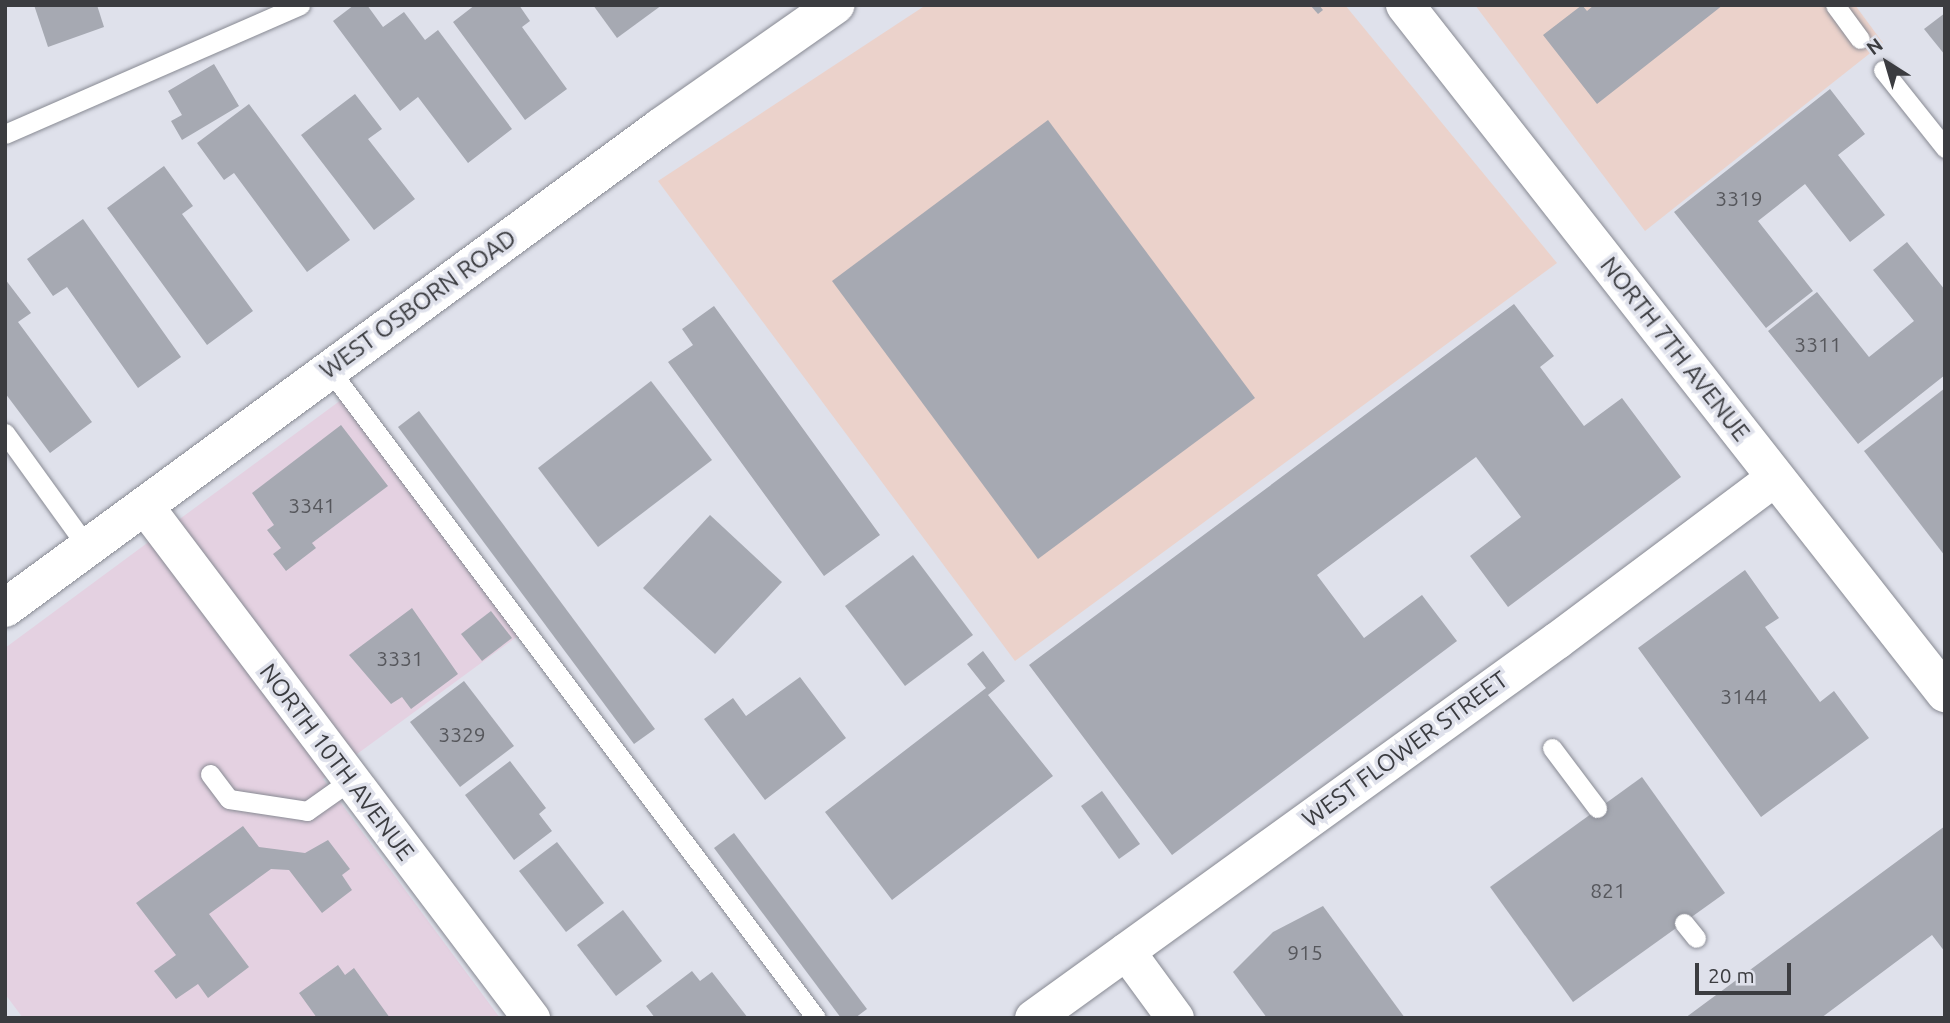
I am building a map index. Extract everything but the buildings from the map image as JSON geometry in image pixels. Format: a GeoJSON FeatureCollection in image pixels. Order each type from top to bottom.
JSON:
{"type":"FeatureCollection","features":[{"type":"Feature","properties":{"kind":"street","name":"WEST OSBORN ROAD"},"geometry":{"type":"LineString","coordinates":[[5,608],[661,127],[835,5]]}},
{"type":"Feature","properties":{"kind":"street","name":"NORTH 7TH AVENUE"},"geometry":{"type":"LineString","coordinates":[[1405,5],[1945,693]]}},
{"type":"Feature","properties":{"kind":"street","name":"WEST FLOWER STREET"},"geometry":{"type":"LineString","coordinates":[[1033,1018],[1567,633],[1775,477]]}},
{"type":"Feature","properties":{"kind":"street","name":"NORTH 10TH AVENUE"},"geometry":{"type":"LineString","coordinates":[[144,505],[531,1018]]}},
{"type":"Feature","properties":{"kind":"street"},"geometry":{"type":"LineString","coordinates":[[1126,951],[1175,1018]]}},
{"type":"Feature","properties":{"kind":"lane"},"geometry":{"type":"LineString","coordinates":[[5,134],[300,5]]}},
{"type":"Feature","properties":{"kind":"lane"},"geometry":{"type":"LineString","coordinates":[[1835,5],[1860,39]]}},
{"type":"Feature","properties":{"kind":"lane"},"geometry":{"type":"LineString","coordinates":[[1882,70],[1945,148]]}},
{"type":"Feature","properties":{"kind":"lane"},"geometry":{"type":"LineString","coordinates":[[329,369],[816,1018]]}},
{"type":"Feature","properties":{"kind":"lane"},"geometry":{"type":"LineString","coordinates":[[5,433],[88,548]]}},
{"type":"Feature","properties":{"kind":"lane"},"geometry":{"type":"LineString","coordinates":[[1552,748],[1597,808]]}},
{"type":"Feature","properties":{"kind":"lane"},"geometry":{"type":"LineString","coordinates":[[210,774],[229,799],[307,811],[351,780]]}},
{"type":"Feature","properties":{"kind":"shaded area"},"geometry":{"type":"Polygon","coordinates":[[[926,5],[1345,5],[1557,263],[1015,661],[658,181],[926,5]]]}},
{"type":"Feature","properties":{"kind":"shaded area"},"geometry":{"type":"Polygon","coordinates":[[[1475,5],[1855,5],[1883,43],[1645,231],[1475,5]]]}},
{"type":"Feature","properties":{"kind":"shaded area"},"geometry":{"type":"Polygon","coordinates":[[[341,400],[518,636],[323,779],[500,1018],[23,1018],[5,994],[5,648],[341,400]]]}}]}
